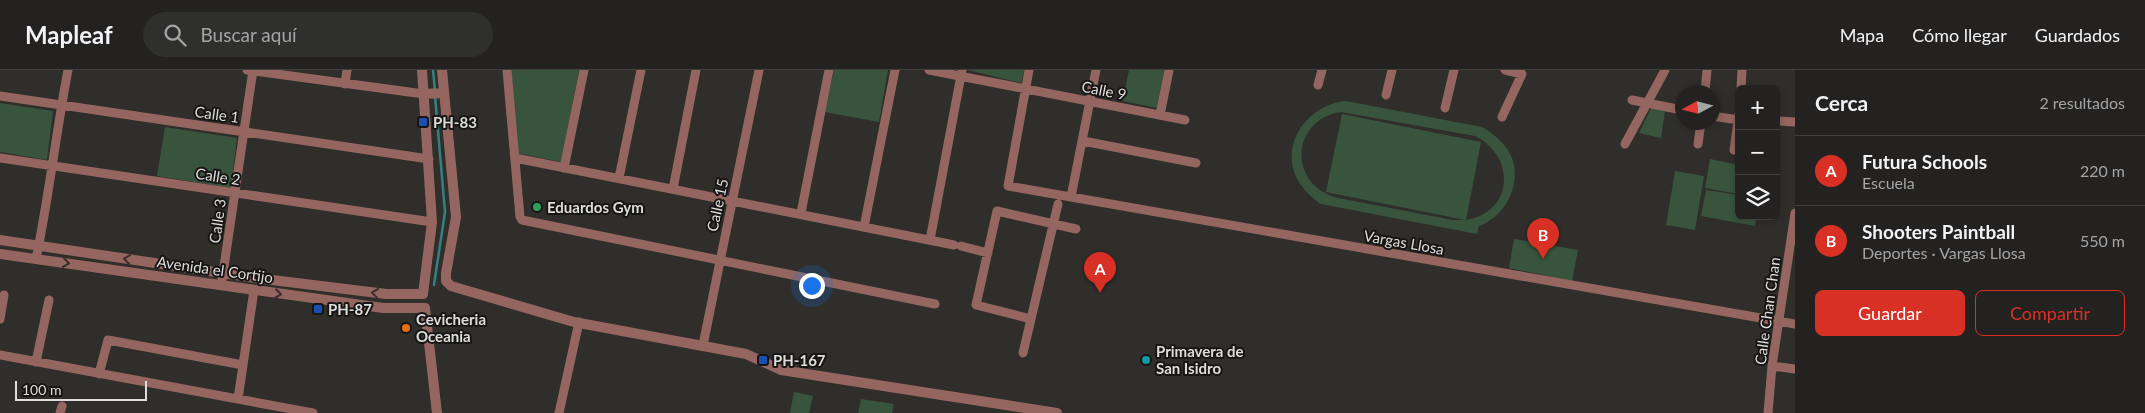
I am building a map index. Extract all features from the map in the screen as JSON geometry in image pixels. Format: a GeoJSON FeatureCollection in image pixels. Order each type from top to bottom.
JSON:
{"type":"FeatureCollection","features":[{"type":"Feature","properties":{"kind":"street"},"geometry":{"type":"LineString","coordinates":[[36,259],[68,70]]}},
{"type":"Feature","properties":{"kind":"street"},"geometry":{"type":"LineString","coordinates":[[251,70],[426,94],[442,93]]}},
{"type":"Feature","properties":{"kind":"street","name":"Calle 3"},"geometry":{"type":"LineString","coordinates":[[222,285],[251,70]]}},
{"type":"Feature","properties":{"kind":"street"},"geometry":{"type":"LineString","coordinates":[[346,84],[347,70]]}},
{"type":"Feature","properties":{"kind":"street"},"geometry":{"type":"LineString","coordinates":[[422,70],[426,94],[432,222],[423,294],[437,413]]}},
{"type":"Feature","properties":{"kind":"street"},"geometry":{"type":"LineString","coordinates":[[442,70],[442,93],[456,217],[446,281],[451,286],[578,322],[746,354],[781,370],[1057,413]]}},
{"type":"Feature","properties":{"kind":"street"},"geometry":{"type":"LineString","coordinates":[[507,70],[520,217],[522,220],[935,304]]}},
{"type":"Feature","properties":{"kind":"street"},"geometry":{"type":"LineString","coordinates":[[564,168],[584,70]]}},
{"type":"Feature","properties":{"kind":"street"},"geometry":{"type":"LineString","coordinates":[[619,178],[641,70]]}},
{"type":"Feature","properties":{"kind":"street"},"geometry":{"type":"LineString","coordinates":[[673,189],[696,70]]}},
{"type":"Feature","properties":{"kind":"street","name":"Calle 15"},"geometry":{"type":"LineString","coordinates":[[702,345],[759,70]]}},
{"type":"Feature","properties":{"kind":"street"},"geometry":{"type":"LineString","coordinates":[[801,213],[829,70]]}},
{"type":"Feature","properties":{"kind":"street"},"geometry":{"type":"LineString","coordinates":[[864,226],[895,70]]}},
{"type":"Feature","properties":{"kind":"street","name":"Calle 9"},"geometry":{"type":"LineString","coordinates":[[929,70],[962,73],[1025,88],[1186,120]]}},
{"type":"Feature","properties":{"kind":"street"},"geometry":{"type":"LineString","coordinates":[[1025,88],[1029,70]]}},
{"type":"Feature","properties":{"kind":"street"},"geometry":{"type":"LineString","coordinates":[[1071,197],[1096,70]]}},
{"type":"Feature","properties":{"kind":"street"},"geometry":{"type":"LineString","coordinates":[[1160,115],[1169,70]]}},
{"type":"Feature","properties":{"kind":"street"},"geometry":{"type":"LineString","coordinates":[[1318,85],[1322,70]]}},
{"type":"Feature","properties":{"kind":"street"},"geometry":{"type":"LineString","coordinates":[[1386,95],[1392,70]]}},
{"type":"Feature","properties":{"kind":"street"},"geometry":{"type":"LineString","coordinates":[[1445,108],[1454,70]]}},
{"type":"Feature","properties":{"kind":"street"},"geometry":{"type":"LineString","coordinates":[[1502,117],[1522,74],[1505,70]]}},
{"type":"Feature","properties":{"kind":"street"},"geometry":{"type":"LineString","coordinates":[[1625,144],[1665,70]]}},
{"type":"Feature","properties":{"kind":"street"},"geometry":{"type":"LineString","coordinates":[[1706,85],[1707,70]]}},
{"type":"Feature","properties":{"kind":"street"},"geometry":{"type":"LineString","coordinates":[[1740,71],[1741,85]]}},
{"type":"Feature","properties":{"kind":"street"},"geometry":{"type":"LineString","coordinates":[[930,240],[962,73]]}},
{"type":"Feature","properties":{"kind":"street","name":"Vargas Llosa"},"geometry":{"type":"LineString","coordinates":[[1025,88],[1008,186],[1795,324]]}},
{"type":"Feature","properties":{"kind":"street","name":"Calle 1"},"geometry":{"type":"LineString","coordinates":[[0,96],[61,107],[429,159]]}},
{"type":"Feature","properties":{"kind":"street"},"geometry":{"type":"LineString","coordinates":[[1632,100],[1675,109]]}},
{"type":"Feature","properties":{"kind":"street"},"geometry":{"type":"LineString","coordinates":[[1720,117],[1735,120]]}},
{"type":"Feature","properties":{"kind":"street"},"geometry":{"type":"LineString","coordinates":[[1780,121],[1795,122]]}},
{"type":"Feature","properties":{"kind":"street"},"geometry":{"type":"LineString","coordinates":[[1698,144],[1700,130]]}},
{"type":"Feature","properties":{"kind":"street"},"geometry":{"type":"LineString","coordinates":[[1734,150],[1737,130]]}},
{"type":"Feature","properties":{"kind":"street"},"geometry":{"type":"LineString","coordinates":[[1083,141],[1196,164]]}},
{"type":"Feature","properties":{"kind":"street","name":"Calle 2"},"geometry":{"type":"LineString","coordinates":[[0,158],[432,222]]}},
{"type":"Feature","properties":{"kind":"street"},"geometry":{"type":"LineString","coordinates":[[515,158],[801,213],[958,245],[988,253]]}},
{"type":"Feature","properties":{"kind":"street"},"geometry":{"type":"LineString","coordinates":[[1024,352],[1058,204]]}},
{"type":"Feature","properties":{"kind":"street"},"geometry":{"type":"LineString","coordinates":[[1031,319],[976,305],[997,211],[1076,229]]}},
{"type":"Feature","properties":{"kind":"street","name":"Calle Chan Chan"},"geometry":{"type":"LineString","coordinates":[[1768,413],[1772,366],[1795,213]]}},
{"type":"Feature","properties":{"kind":"street","name":"Avenida el Cortijo"},"geometry":{"type":"LineString","coordinates":[[0,240],[224,273],[386,294],[423,294]]}},
{"type":"Feature","properties":{"kind":"street","name":"Avenida el Cortijo"},"geometry":{"type":"LineString","coordinates":[[0,254],[383,308],[425,308]]}},
{"type":"Feature","properties":{"kind":"street"},"geometry":{"type":"LineString","coordinates":[[238,399],[254,290]]}},
{"type":"Feature","properties":{"kind":"street"},"geometry":{"type":"LineString","coordinates":[[0,319],[4,295]]}},
{"type":"Feature","properties":{"kind":"street"},"geometry":{"type":"LineString","coordinates":[[36,362],[49,300]]}},
{"type":"Feature","properties":{"kind":"street"},"geometry":{"type":"LineString","coordinates":[[558,413],[578,322]]}},
{"type":"Feature","properties":{"kind":"street"},"geometry":{"type":"LineString","coordinates":[[99,374],[108,340],[243,365]]}},
{"type":"Feature","properties":{"kind":"street"},"geometry":{"type":"LineString","coordinates":[[0,356],[313,413]]}},
{"type":"Feature","properties":{"kind":"street"},"geometry":{"type":"LineString","coordinates":[[1772,366],[1795,369]]}},
{"type":"Feature","properties":{"kind":"green space"},"geometry":{"type":"Polygon","coordinates":[[[511,70],[579,70],[561,162],[517,153],[511,70]]]}},
{"type":"Feature","properties":{"kind":"green space"},"geometry":{"type":"Polygon","coordinates":[[[834,70],[888,70],[879,122],[825,112],[834,70]]]}},
{"type":"Feature","properties":{"kind":"green space"},"geometry":{"type":"Polygon","coordinates":[[[968,70],[1024,70],[1021,83],[968,70]]]}},
{"type":"Feature","properties":{"kind":"green space"},"geometry":{"type":"Polygon","coordinates":[[[1129,70],[1164,70],[1157,108],[1123,101],[1129,70]]]}},
{"type":"Feature","properties":{"kind":"green space"},"geometry":{"type":"Polygon","coordinates":[[[1346,101],[1482,127],[1507,149],[1515,168],[1513,189],[1504,207],[1488,222],[1479,226],[1477,234],[1321,204],[1299,182],[1293,168],[1292,155],[1294,141],[1300,129],[1309,118],[1332,104],[1346,101]],[[1341,112],[1324,117],[1312,127],[1305,139],[1302,153],[1303,167],[1310,180],[1321,191],[1338,198],[1453,220],[1465,220],[1326,192],[1342,114],[1481,142],[1466,220],[1482,215],[1493,206],[1501,195],[1504,182],[1503,169],[1498,156],[1488,145],[1475,136],[1341,112]]]}},
{"type":"Feature","properties":{"kind":"green space"},"geometry":{"type":"Polygon","coordinates":[[[0,103],[53,111],[47,160],[0,152],[0,103]]]}},
{"type":"Feature","properties":{"kind":"green space"},"geometry":{"type":"Polygon","coordinates":[[[1651,108],[1665,111],[1661,138],[1639,133],[1651,108]]]}},
{"type":"Feature","properties":{"kind":"green space"},"geometry":{"type":"Polygon","coordinates":[[[165,127],[237,138],[231,188],[157,176],[165,127]]]}},
{"type":"Feature","properties":{"kind":"green space"},"geometry":{"type":"Polygon","coordinates":[[[1710,159],[1735,164],[1735,193],[1705,188],[1710,159]]]}},
{"type":"Feature","properties":{"kind":"green space"},"geometry":{"type":"Polygon","coordinates":[[[1675,171],[1704,176],[1695,230],[1666,225],[1675,171]]]}},
{"type":"Feature","properties":{"kind":"green space"},"geometry":{"type":"Polygon","coordinates":[[[1706,190],[1735,194],[1735,220],[1756,220],[1755,226],[1701,216],[1706,190]]]}},
{"type":"Feature","properties":{"kind":"green space"},"geometry":{"type":"Polygon","coordinates":[[[1514,239],[1578,250],[1572,281],[1509,268],[1514,239]]]}},
{"type":"Feature","properties":{"kind":"green space"},"geometry":{"type":"Polygon","coordinates":[[[794,392],[813,396],[809,413],[790,413],[794,392]]]}},
{"type":"Feature","properties":{"kind":"green space"},"geometry":{"type":"Polygon","coordinates":[[[861,399],[894,404],[892,413],[858,413],[861,399]]]}},
{"type":"Feature","properties":{"kind":"waterway"},"geometry":{"type":"LineString","coordinates":[[433,70],[435,91]]}},
{"type":"Feature","properties":{"kind":"waterway"},"geometry":{"type":"LineString","coordinates":[[434,285],[445,212],[435,96]]}},
{"type":"Feature","properties":{"kind":"place","name":"PH-83"},"geometry":{"type":"Point","coordinates":[423,122]}},
{"type":"Feature","properties":{"kind":"place","name":"Eduardos Gym"},"geometry":{"type":"Point","coordinates":[537,207]}},
{"type":"Feature","properties":{"kind":"place","name":"Shooters Paintball"},"geometry":{"type":"Point","coordinates":[1543,259]}},
{"type":"Feature","properties":{"kind":"place","name":"Futura Schools"},"geometry":{"type":"Point","coordinates":[1100,293]}},
{"type":"Feature","properties":{"kind":"place","name":"PH-87"},"geometry":{"type":"Point","coordinates":[318,309]}},
{"type":"Feature","properties":{"kind":"place","name":"Cevicheria Oceania"},"geometry":{"type":"Point","coordinates":[406,328]}},
{"type":"Feature","properties":{"kind":"place","name":"PH-167"},"geometry":{"type":"Point","coordinates":[763,360]}},
{"type":"Feature","properties":{"kind":"place","name":"Primavera de San Isidro"},"geometry":{"type":"Point","coordinates":[1146,360]}}]}
